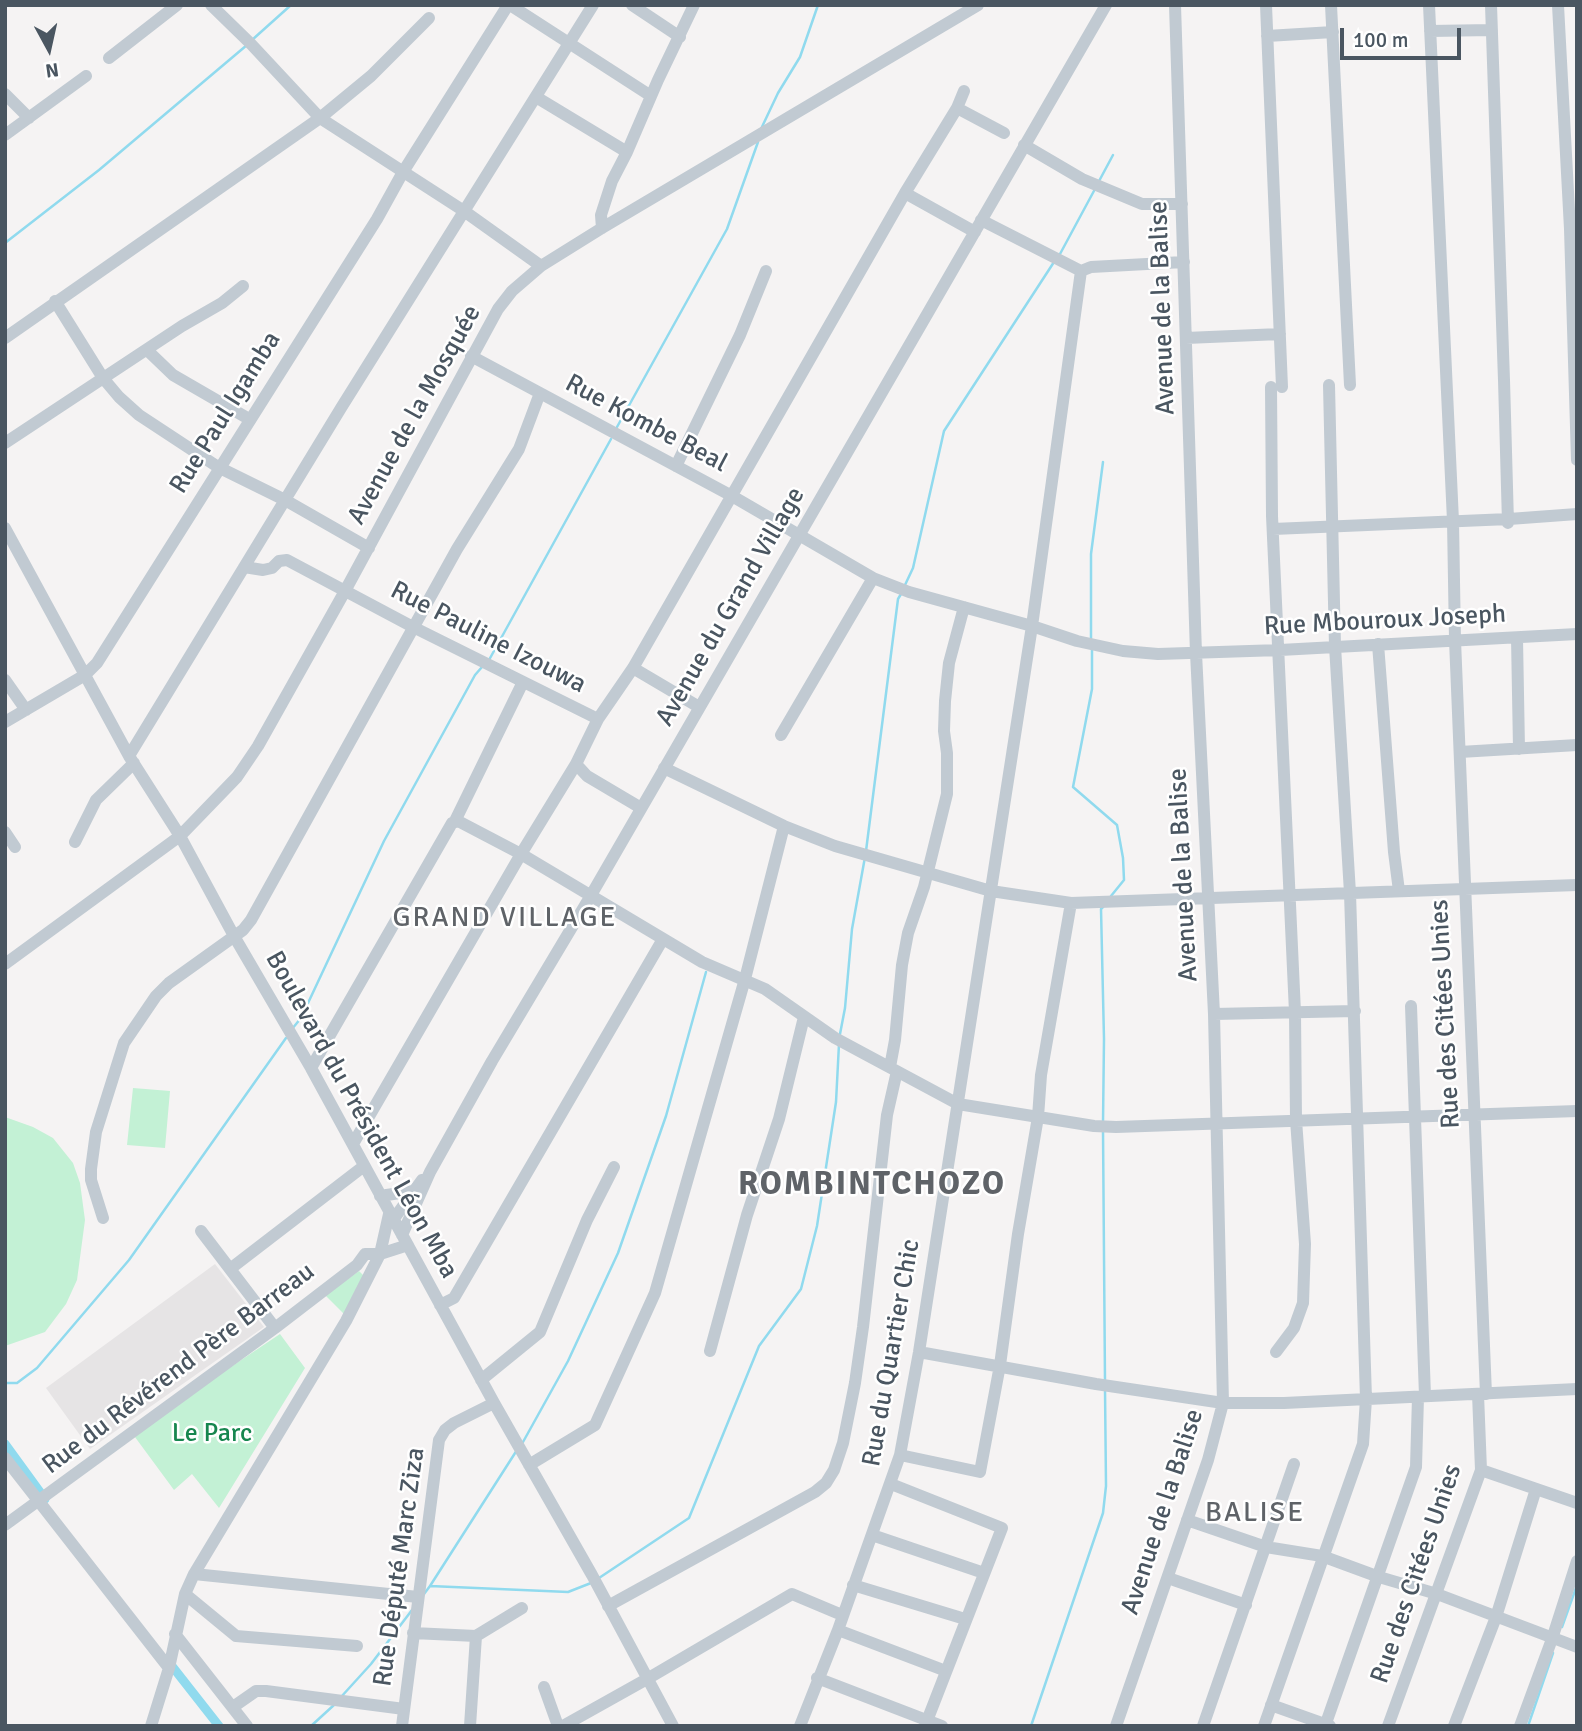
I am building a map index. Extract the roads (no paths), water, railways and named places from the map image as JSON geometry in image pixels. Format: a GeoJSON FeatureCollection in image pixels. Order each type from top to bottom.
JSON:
{"type":"FeatureCollection","features":[{"type":"Feature","properties":{"kind":"street"},"geometry":{"type":"LineString","coordinates":[[109,58],[177,5]]}},
{"type":"Feature","properties":{"kind":"street"},"geometry":{"type":"LineString","coordinates":[[211,5],[320,118],[464,211],[541,266]]}},
{"type":"Feature","properties":{"kind":"street"},"geometry":{"type":"LineString","coordinates":[[509,5],[651,96]]}},
{"type":"Feature","properties":{"kind":"street","name":"Rue Paul Igamba"},"geometry":{"type":"LineString","coordinates":[[85,675],[97,663],[509,5]]}},
{"type":"Feature","properties":{"kind":"street"},"geometry":{"type":"LineString","coordinates":[[75,842],[96,800],[131,759],[285,500],[593,5]]}},
{"type":"Feature","properties":{"kind":"street"},"geometry":{"type":"LineString","coordinates":[[632,5],[680,37]]}},
{"type":"Feature","properties":{"kind":"street"},"geometry":{"type":"LineString","coordinates":[[603,228],[601,215],[612,181],[628,152],[694,5]]}},
{"type":"Feature","properties":{"kind":"street","name":"Avenue de la Mosquée"},"geometry":{"type":"LineString","coordinates":[[7,958],[180,836],[237,777],[258,746],[369,548],[471,356],[498,309],[512,292],[541,266],[750,138],[978,5]]}},
{"type":"Feature","properties":{"kind":"street","name":"Avenue du Grand Village"},"geometry":{"type":"LineString","coordinates":[[405,1240],[430,1172],[492,1061],[590,897],[1107,5]]}},
{"type":"Feature","properties":{"kind":"street","name":"Avenue de la Balise"},"geometry":{"type":"LineString","coordinates":[[1116,1726],[1208,1460],[1223,1403],[1214,1014],[1196,653],[1175,5]]}},
{"type":"Feature","properties":{"kind":"street"},"geometry":{"type":"LineString","coordinates":[[1266,5],[1280,334],[1273,528],[1295,1012],[1296,1120],[1305,1244],[1303,1303],[1294,1328],[1276,1352]]}},
{"type":"Feature","properties":{"kind":"street"},"geometry":{"type":"LineString","coordinates":[[1331,5],[1350,385]]}},
{"type":"Feature","properties":{"kind":"street"},"geometry":{"type":"LineString","coordinates":[[1429,5],[1453,521],[1455,640],[1466,887],[1577,885]]}},
{"type":"Feature","properties":{"kind":"street"},"geometry":{"type":"LineString","coordinates":[[1491,5],[1508,521]]}},
{"type":"Feature","properties":{"kind":"street"},"geometry":{"type":"LineString","coordinates":[[1558,5],[1573,229],[1577,460]]}},
{"type":"Feature","properties":{"kind":"street"},"geometry":{"type":"LineString","coordinates":[[5,338],[320,118],[371,76],[429,18]]}},
{"type":"Feature","properties":{"kind":"street"},"geometry":{"type":"LineString","coordinates":[[1430,31],[1492,30]]}},
{"type":"Feature","properties":{"kind":"street"},"geometry":{"type":"LineString","coordinates":[[1267,36],[1333,32]]}},
{"type":"Feature","properties":{"kind":"street"},"geometry":{"type":"LineString","coordinates":[[5,135],[86,76]]}},
{"type":"Feature","properties":{"kind":"street","name":"Rue Pauline Izouwa"},"geometry":{"type":"LineString","coordinates":[[244,567],[263,570],[272,568],[279,561],[287,560],[413,627],[598,719],[633,668],[905,193],[957,108],[964,91]]}},
{"type":"Feature","properties":{"kind":"street"},"geometry":{"type":"LineString","coordinates":[[5,94],[29,118]]}},
{"type":"Feature","properties":{"kind":"street"},"geometry":{"type":"LineString","coordinates":[[536,97],[628,152]]}},
{"type":"Feature","properties":{"kind":"street"},"geometry":{"type":"LineString","coordinates":[[957,108],[1004,133]]}},
{"type":"Feature","properties":{"kind":"street"},"geometry":{"type":"LineString","coordinates":[[1024,145],[1082,179],[1142,204],[1182,204]]}},
{"type":"Feature","properties":{"kind":"street"},"geometry":{"type":"LineString","coordinates":[[905,193],[1082,271],[1091,267],[1184,262]]}},
{"type":"Feature","properties":{"kind":"street"},"geometry":{"type":"LineString","coordinates":[[676,466],[740,335],[766,271]]}},
{"type":"Feature","properties":{"kind":"street","name":"Rue du Quartier Chic"},"geometry":{"type":"LineString","coordinates":[[800,1726],[838,1630],[900,1455],[919,1352],[1032,626],[1082,271]]}},
{"type":"Feature","properties":{"kind":"street"},"geometry":{"type":"LineString","coordinates":[[5,443],[182,326],[222,303],[243,286]]}},
{"type":"Feature","properties":{"kind":"street"},"geometry":{"type":"LineString","coordinates":[[55,301],[103,377],[119,397],[139,415],[219,467],[285,500],[369,548]]}},
{"type":"Feature","properties":{"kind":"street"},"geometry":{"type":"LineString","coordinates":[[1186,338],[1280,334]]}},
{"type":"Feature","properties":{"kind":"street"},"geometry":{"type":"LineString","coordinates":[[147,350],[173,375],[249,419]]}},
{"type":"Feature","properties":{"kind":"street","name":"Rue Kombe Beal"},"geometry":{"type":"LineString","coordinates":[[471,356],[732,496],[873,579],[964,607]]}},
{"type":"Feature","properties":{"kind":"street"},"geometry":{"type":"LineString","coordinates":[[1264,1726],[1363,1444],[1366,1399],[1355,1010],[1335,646],[1329,385]]}},
{"type":"Feature","properties":{"kind":"street"},"geometry":{"type":"LineString","coordinates":[[103,1219],[91,1180],[91,1169],[96,1132],[124,1043],[156,996],[169,983],[234,936],[251,920],[457,549],[519,449],[540,393]]}},
{"type":"Feature","properties":{"kind":"street"},"geometry":{"type":"LineString","coordinates":[[1273,528],[1508,521],[1577,513]]}},
{"type":"Feature","properties":{"kind":"street","name":"Boulevard du Président Léon Mba"},"geometry":{"type":"LineString","coordinates":[[5,528],[131,759],[180,836],[234,936],[291,1032],[673,1726]]}},
{"type":"Feature","properties":{"kind":"street"},"geometry":{"type":"LineString","coordinates":[[781,735],[873,579]]}},
{"type":"Feature","properties":{"kind":"street"},"geometry":{"type":"LineString","coordinates":[[608,1606],[815,1492],[826,1483],[834,1470],[843,1443],[862,1338],[894,1069],[901,965],[947,794],[945,701],[949,663],[964,607]]}},
{"type":"Feature","properties":{"kind":"street","name":"Rue Mbouroux Joseph"},"geometry":{"type":"LineString","coordinates":[[964,607],[1091,644],[1135,652],[1280,650],[1577,634]]}},
{"type":"Feature","properties":{"kind":"street"},"geometry":{"type":"LineString","coordinates":[[1517,638],[1519,748]]}},
{"type":"Feature","properties":{"kind":"street"},"geometry":{"type":"LineString","coordinates":[[1378,644],[1392,839],[1399,891]]}},
{"type":"Feature","properties":{"kind":"street"},"geometry":{"type":"LineString","coordinates":[[633,668],[699,707]]}},
{"type":"Feature","properties":{"kind":"street"},"geometry":{"type":"LineString","coordinates":[[5,722],[85,675]]}},
{"type":"Feature","properties":{"kind":"street"},"geometry":{"type":"LineString","coordinates":[[5,680],[26,710]]}},
{"type":"Feature","properties":{"kind":"street"},"geometry":{"type":"LineString","coordinates":[[311,1068],[455,821],[523,682]]}},
{"type":"Feature","properties":{"kind":"street"},"geometry":{"type":"LineString","coordinates":[[353,1144],[576,764],[598,719]]}},
{"type":"Feature","properties":{"kind":"street"},"geometry":{"type":"LineString","coordinates":[[1460,752],[1577,745]]}},
{"type":"Feature","properties":{"kind":"street"},"geometry":{"type":"LineString","coordinates":[[576,764],[587,776],[641,808]]}},
{"type":"Feature","properties":{"kind":"street"},"geometry":{"type":"LineString","coordinates":[[664,768],[784,826],[835,846],[991,891]]}},
{"type":"Feature","properties":{"kind":"street"},"geometry":{"type":"LineString","coordinates":[[455,821],[463,822],[521,854],[702,962],[765,989],[840,1041],[958,1104],[1094,1126],[1116,1127],[1577,1111]]}},
{"type":"Feature","properties":{"kind":"street"},"geometry":{"type":"LineString","coordinates":[[526,1460],[595,1425],[648,1310],[745,979],[784,826]]}},
{"type":"Feature","properties":{"kind":"street"},"geometry":{"type":"LineString","coordinates":[[5,832],[15,847]]}},
{"type":"Feature","properties":{"kind":"street","name":"Rue des Citées Unies"},"geometry":{"type":"LineString","coordinates":[[991,891],[1071,903],[1466,887],[1482,1394],[1481,1470],[1388,1726]]}},
{"type":"Feature","properties":{"kind":"street"},"geometry":{"type":"LineString","coordinates":[[900,1455],[980,1472],[1000,1365],[1038,1117],[1041,1075],[1071,903]]}},
{"type":"Feature","properties":{"kind":"street"},"geometry":{"type":"LineString","coordinates":[[440,1306],[454,1298],[663,939]]}},
{"type":"Feature","properties":{"kind":"street"},"geometry":{"type":"LineString","coordinates":[[1271,1705],[1327,1725],[1416,1467],[1422,1396],[1410,1006]]}},
{"type":"Feature","properties":{"kind":"street"},"geometry":{"type":"LineString","coordinates":[[1214,1014],[1355,1010]]}},
{"type":"Feature","properties":{"kind":"street"},"geometry":{"type":"LineString","coordinates":[[710,1351],[747,1215],[779,1119],[804,1017]]}},
{"type":"Feature","properties":{"kind":"street"},"geometry":{"type":"LineString","coordinates":[[230,1269],[364,1166]]}},
{"type":"Feature","properties":{"kind":"street"},"geometry":{"type":"LineString","coordinates":[[481,1380],[540,1332],[587,1220],[614,1167]]}},
{"type":"Feature","properties":{"kind":"street"},"geometry":{"type":"LineString","coordinates":[[151,1726],[169,1668],[185,1594],[194,1574],[346,1321],[380,1254],[391,1217],[430,1172]]}},
{"type":"Feature","properties":{"kind":"street"},"geometry":{"type":"LineString","coordinates":[[380,1196],[413,1191]]}},
{"type":"Feature","properties":{"kind":"street"},"geometry":{"type":"LineString","coordinates":[[201,1231],[275,1328]]}},
{"type":"Feature","properties":{"kind":"street","name":"Rue du Révérend Père Barreau"},"geometry":{"type":"LineString","coordinates":[[5,1525],[275,1328],[356,1265],[365,1254],[380,1254],[405,1240]]}},
{"type":"Feature","properties":{"kind":"street"},"geometry":{"type":"LineString","coordinates":[[919,1352],[1096,1384],[1223,1403],[1284,1404],[1577,1390]]}},
{"type":"Feature","properties":{"kind":"street","name":"Rue Député Marc Ziza"},"geometry":{"type":"LineString","coordinates":[[402,1726],[439,1440],[445,1430],[454,1423],[494,1403]]}},
{"type":"Feature","properties":{"kind":"street"},"geometry":{"type":"LineString","coordinates":[[5,1458],[42,1498],[169,1668]]}},
{"type":"Feature","properties":{"kind":"street"},"geometry":{"type":"LineString","coordinates":[[1203,1726],[1294,1464]]}},
{"type":"Feature","properties":{"kind":"street"},"geometry":{"type":"LineString","coordinates":[[1481,1470],[1577,1503]]}},
{"type":"Feature","properties":{"kind":"street"},"geometry":{"type":"LineString","coordinates":[[891,1485],[1002,1528],[926,1723]]}},
{"type":"Feature","properties":{"kind":"street"},"geometry":{"type":"LineString","coordinates":[[1454,1726],[1496,1616],[1536,1489]]}},
{"type":"Feature","properties":{"kind":"street"},"geometry":{"type":"LineString","coordinates":[[1187,1520],[1266,1547],[1322,1556],[1437,1594],[1577,1647]]}},
{"type":"Feature","properties":{"kind":"street"},"geometry":{"type":"LineString","coordinates":[[872,1535],[984,1573]]}},
{"type":"Feature","properties":{"kind":"street"},"geometry":{"type":"LineString","coordinates":[[1520,1726],[1556,1640],[1577,1561]]}},
{"type":"Feature","properties":{"kind":"street"},"geometry":{"type":"LineString","coordinates":[[194,1574],[418,1599]]}},
{"type":"Feature","properties":{"kind":"street"},"geometry":{"type":"LineString","coordinates":[[1168,1578],[1245,1605]]}},
{"type":"Feature","properties":{"kind":"street"},"geometry":{"type":"LineString","coordinates":[[853,1585],[965,1619]]}},
{"type":"Feature","properties":{"kind":"street"},"geometry":{"type":"LineString","coordinates":[[185,1594],[236,1636],[357,1646]]}},
{"type":"Feature","properties":{"kind":"street"},"geometry":{"type":"LineString","coordinates":[[563,1726],[792,1594],[842,1615]]}},
{"type":"Feature","properties":{"kind":"street"},"geometry":{"type":"LineString","coordinates":[[413,1633],[476,1636],[522,1608]]}},
{"type":"Feature","properties":{"kind":"street"},"geometry":{"type":"LineString","coordinates":[[838,1630],[946,1671]]}},
{"type":"Feature","properties":{"kind":"street"},"geometry":{"type":"LineString","coordinates":[[175,1634],[247,1726]]}},
{"type":"Feature","properties":{"kind":"street"},"geometry":{"type":"LineString","coordinates":[[470,1726],[476,1636]]}},
{"type":"Feature","properties":{"kind":"street"},"geometry":{"type":"LineString","coordinates":[[817,1678],[926,1723],[942,1726]]}},
{"type":"Feature","properties":{"kind":"street"},"geometry":{"type":"LineString","coordinates":[[544,1687],[558,1726]]}},
{"type":"Feature","properties":{"kind":"street"},"geometry":{"type":"LineString","coordinates":[[233,1707],[256,1691],[266,1691],[404,1709]]}},
{"type":"Feature","properties":{"kind":"waterway"},"geometry":{"type":"LineString","coordinates":[[252,40],[291,5]]}},
{"type":"Feature","properties":{"kind":"waterway"},"geometry":{"type":"LineString","coordinates":[[761,129],[778,93],[800,57],[818,5]]}},
{"type":"Feature","properties":{"kind":"waterway"},"geometry":{"type":"LineString","coordinates":[[5,243],[99,170],[247,45]]}},
{"type":"Feature","properties":{"kind":"waterway"},"geometry":{"type":"LineString","coordinates":[[617,427],[727,229],[758,142]]}},
{"type":"Feature","properties":{"kind":"waterway"},"geometry":{"type":"LineString","coordinates":[[1098,183],[1113,155]]}},
{"type":"Feature","properties":{"kind":"waterway"},"geometry":{"type":"LineString","coordinates":[[1060,254],[1095,189]]}},
{"type":"Feature","properties":{"kind":"waterway"},"geometry":{"type":"LineString","coordinates":[[905,585],[913,568],[944,431],[1054,262]]}},
{"type":"Feature","properties":{"kind":"waterway"},"geometry":{"type":"LineString","coordinates":[[489,660],[611,439]]}},
{"type":"Feature","properties":{"kind":"waterway"},"geometry":{"type":"LineString","coordinates":[[1091,639],[1091,554],[1103,462]]}},
{"type":"Feature","properties":{"kind":"waterway"},"geometry":{"type":"LineString","coordinates":[[866,851],[898,599],[901,594]]}},
{"type":"Feature","properties":{"kind":"waterway"},"geometry":{"type":"LineString","coordinates":[[1092,650],[1092,689],[1073,787],[1117,825],[1124,880],[1111,896]]}},
{"type":"Feature","properties":{"kind":"waterway"},"geometry":{"type":"LineString","coordinates":[[292,1029],[301,1018],[384,841],[475,675],[482,667]]}},
{"type":"Feature","properties":{"kind":"waterway"},"geometry":{"type":"LineString","coordinates":[[840,1034],[852,929],[865,857]]}},
{"type":"Feature","properties":{"kind":"waterway"},"geometry":{"type":"LineString","coordinates":[[1103,907],[1103,1123]]}},
{"type":"Feature","properties":{"kind":"waterway"},"geometry":{"type":"LineString","coordinates":[[523,1442],[568,1361],[618,1253],[666,1116],[706,972]]}},
{"type":"Feature","properties":{"kind":"waterway"},"geometry":{"type":"LineString","coordinates":[[5,1383],[17,1383],[37,1368],[129,1260],[286,1038]]}},
{"type":"Feature","properties":{"kind":"waterway"},"geometry":{"type":"LineString","coordinates":[[599,1578],[689,1518],[759,1346],[801,1289],[817,1226],[836,1102],[839,1044]]}},
{"type":"Feature","properties":{"kind":"waterway"},"geometry":{"type":"LineString","coordinates":[[1103,1130],[1105,1382]]}},
{"type":"Feature","properties":{"kind":"waterway"},"geometry":{"type":"LineString","coordinates":[[1031,1726],[1103,1513],[1106,1486],[1105,1389]]}},
{"type":"Feature","properties":{"kind":"waterway"},"geometry":{"type":"LineString","coordinates":[[5,1444],[45,1499]]}},
{"type":"Feature","properties":{"kind":"waterway"},"geometry":{"type":"LineString","coordinates":[[430,1586],[517,1450]]}},
{"type":"Feature","properties":{"kind":"waterway"},"geometry":{"type":"LineString","coordinates":[[424,1594],[430,1586],[568,1592],[591,1583]]}},
{"type":"Feature","properties":{"kind":"waterway"},"geometry":{"type":"LineString","coordinates":[[1562,1627],[1577,1585]]}},
{"type":"Feature","properties":{"kind":"waterway"},"geometry":{"type":"LineString","coordinates":[[341,1697],[371,1664],[412,1610]]}},
{"type":"Feature","properties":{"kind":"waterway"},"geometry":{"type":"LineString","coordinates":[[1528,1726],[1553,1653]]}},
{"type":"Feature","properties":{"kind":"waterway"},"geometry":{"type":"LineString","coordinates":[[168,1661],[219,1726]]}},
{"type":"Feature","properties":{"kind":"waterway"},"geometry":{"type":"LineString","coordinates":[[311,1726],[334,1705]]}},
{"type":"Feature","properties":{"kind":"district","name":"GRAND VILLAGE"},"geometry":{"type":"Point","coordinates":[505,919]}},
{"type":"Feature","properties":{"kind":"district","name":"ROMBINTCHOZO"},"geometry":{"type":"Point","coordinates":[872,1185]}},
{"type":"Feature","properties":{"kind":"district","name":"BALISE"},"geometry":{"type":"Point","coordinates":[1255,1514]}},
{"type":"Feature","properties":{"kind":"park label","name":"Le Parc"},"geometry":{"type":"Point","coordinates":[212,1434]}}]}
